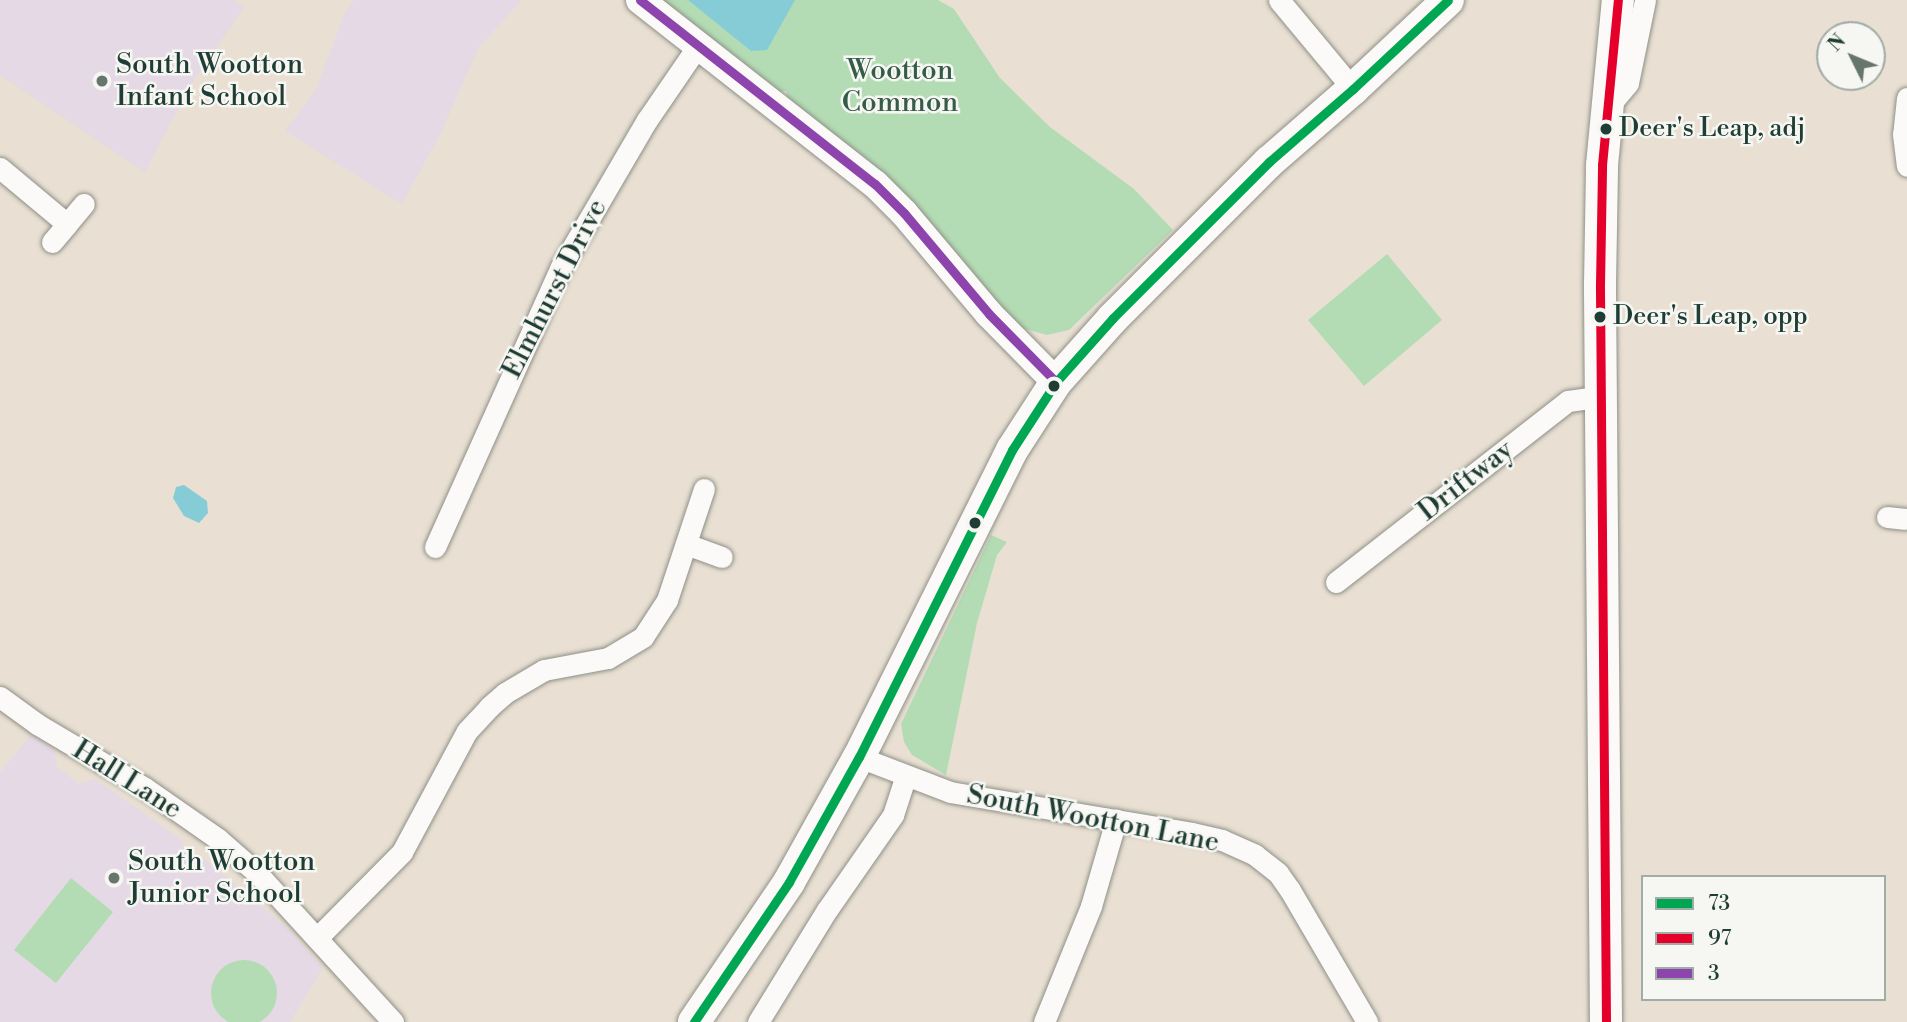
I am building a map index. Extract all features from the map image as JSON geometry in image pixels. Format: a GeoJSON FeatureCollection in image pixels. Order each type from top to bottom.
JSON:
{"type":"FeatureCollection","features":[{"type":"Feature","properties":{"kind":"main road"},"geometry":{"type":"LineString","coordinates":[[694,1022],[786,887],[859,757],[1012,450],[1056,382],[1113,318],[1269,162],[1353,89],[1448,0]]}},
{"type":"Feature","properties":{"kind":"main road"},"geometry":{"type":"LineString","coordinates":[[1606,1022],[1601,205],[1618,0]]}},
{"type":"Feature","properties":{"kind":"street"},"geometry":{"type":"LineString","coordinates":[[640,0],[875,184],[904,213],[989,314],[1056,382]]}},
{"type":"Feature","properties":{"kind":"street"},"geometry":{"type":"LineString","coordinates":[[1279,0],[1353,89]]}},
{"type":"Feature","properties":{"kind":"street"},"geometry":{"type":"LineString","coordinates":[[1608,107],[1628,83],[1645,0]]}},
{"type":"Feature","properties":{"kind":"street","name":"Elmhurst Drive"},"geometry":{"type":"LineString","coordinates":[[435,547],[561,267],[647,120],[699,44]]}},
{"type":"Feature","properties":{"kind":"street"},"geometry":{"type":"LineString","coordinates":[[1907,98],[1903,134],[1907,166]]}},
{"type":"Feature","properties":{"kind":"street"},"geometry":{"type":"LineString","coordinates":[[0,168],[67,224]]}},
{"type":"Feature","properties":{"kind":"street"},"geometry":{"type":"LineString","coordinates":[[52,242],[84,204]]}},
{"type":"Feature","properties":{"kind":"street","name":"Driftway"},"geometry":{"type":"LineString","coordinates":[[1336,582],[1568,401],[1603,396]]}},
{"type":"Feature","properties":{"kind":"street"},"geometry":{"type":"LineString","coordinates":[[317,938],[402,852],[453,755],[478,717],[505,692],[544,670],[608,659],[643,637],[657,620],[667,600],[704,489]]}},
{"type":"Feature","properties":{"kind":"street"},"geometry":{"type":"LineString","coordinates":[[686,544],[722,557]]}},
{"type":"Feature","properties":{"kind":"street","name":"Hall Lane"},"geometry":{"type":"LineString","coordinates":[[0,697],[37,723],[145,788],[218,839],[257,873],[393,1022]]}},
{"type":"Feature","properties":{"kind":"street","name":"South Wootton Lane"},"geometry":{"type":"LineString","coordinates":[[859,757],[905,777],[950,792],[1222,840],[1255,855],[1278,873],[1290,890],[1367,1022]]}},
{"type":"Feature","properties":{"kind":"street"},"geometry":{"type":"LineString","coordinates":[[758,1022],[820,906],[893,815],[905,777]]}},
{"type":"Feature","properties":{"kind":"street"},"geometry":{"type":"LineString","coordinates":[[1044,1022],[1091,906],[1116,820]]}},
{"type":"Feature","properties":{"kind":"shaded area","name":"South Wootton Infant School"},"geometry":{"type":"Polygon","coordinates":[[[0,0],[234,0],[244,7],[189,88],[145,172],[0,75],[0,0]]]}},
{"type":"Feature","properties":{"kind":"shaded area"},"geometry":{"type":"Polygon","coordinates":[[[354,0],[522,0],[479,47],[440,135],[402,204],[285,131],[316,90],[346,10],[354,0]]]}},
{"type":"Feature","properties":{"kind":"shaded area","name":"South Wootton Junior School"},"geometry":{"type":"Polygon","coordinates":[[[32,734],[54,750],[57,767],[79,784],[95,779],[182,840],[184,848],[195,857],[201,856],[288,929],[323,968],[290,1022],[0,1022],[0,772],[32,734]]]}},
{"type":"Feature","properties":{"kind":"green space","name":"Wootton Common"},"geometry":{"type":"Polygon","coordinates":[[[654,0],[938,0],[954,9],[1000,78],[1050,127],[1134,189],[1173,230],[1069,330],[1047,335],[1025,329],[993,304],[788,100],[786,91],[776,93],[654,0]]]}},
{"type":"Feature","properties":{"kind":"green space"},"geometry":{"type":"Polygon","coordinates":[[[1387,254],[1442,320],[1364,386],[1308,320],[1387,254]]]}},
{"type":"Feature","properties":{"kind":"green space"},"geometry":{"type":"Polygon","coordinates":[[[991,535],[1007,542],[997,555],[977,623],[946,775],[912,755],[904,742],[901,724],[991,535]]]}},
{"type":"Feature","properties":{"kind":"green space"},"geometry":{"type":"Polygon","coordinates":[[[71,878],[113,912],[56,983],[14,950],[71,878]]]}},
{"type":"Feature","properties":{"kind":"green space"},"geometry":{"type":"Polygon","coordinates":[[[244,960],[257,963],[267,970],[276,987],[274,1006],[267,1016],[257,1023],[231,1023],[226,1020],[214,1006],[211,993],[214,980],[221,970],[231,963],[244,960]]]}},
{"type":"Feature","properties":{"kind":"water"},"geometry":{"type":"Polygon","coordinates":[[[688,0],[795,0],[767,50],[751,51],[688,0]]]}},
{"type":"Feature","properties":{"kind":"water"},"geometry":{"type":"Polygon","coordinates":[[[184,485],[207,501],[208,513],[199,523],[184,516],[173,498],[176,487],[184,485]]]}},
{"type":"Feature","properties":{"kind":"transit line","name":"3"},"geometry":{"type":"LineString","coordinates":[[640,0],[875,184],[904,213],[989,314],[1056,382]]}},
{"type":"Feature","properties":{"kind":"transit line","name":"73"},"geometry":{"type":"LineString","coordinates":[[694,1022],[789,882],[859,757],[1012,450],[1056,382],[1113,318],[1269,162],[1353,89],[1448,0]]}},
{"type":"Feature","properties":{"kind":"transit line","name":"97"},"geometry":{"type":"LineString","coordinates":[[1606,1022],[1600,284],[1602,165],[1618,0]]}},
{"type":"Feature","properties":{"kind":"place","name":"South Wootton Infant School"},"geometry":{"type":"Point","coordinates":[102,81]}},
{"type":"Feature","properties":{"kind":"place","name":"Deer's Leap, adj"},"geometry":{"type":"Point","coordinates":[1606,129]}},
{"type":"Feature","properties":{"kind":"place","name":"Deer's Leap, opp"},"geometry":{"type":"Point","coordinates":[1600,317]}},
{"type":"Feature","properties":{"kind":"place","name":"South Wootton Junior School"},"geometry":{"type":"Point","coordinates":[114,878]}}]}
